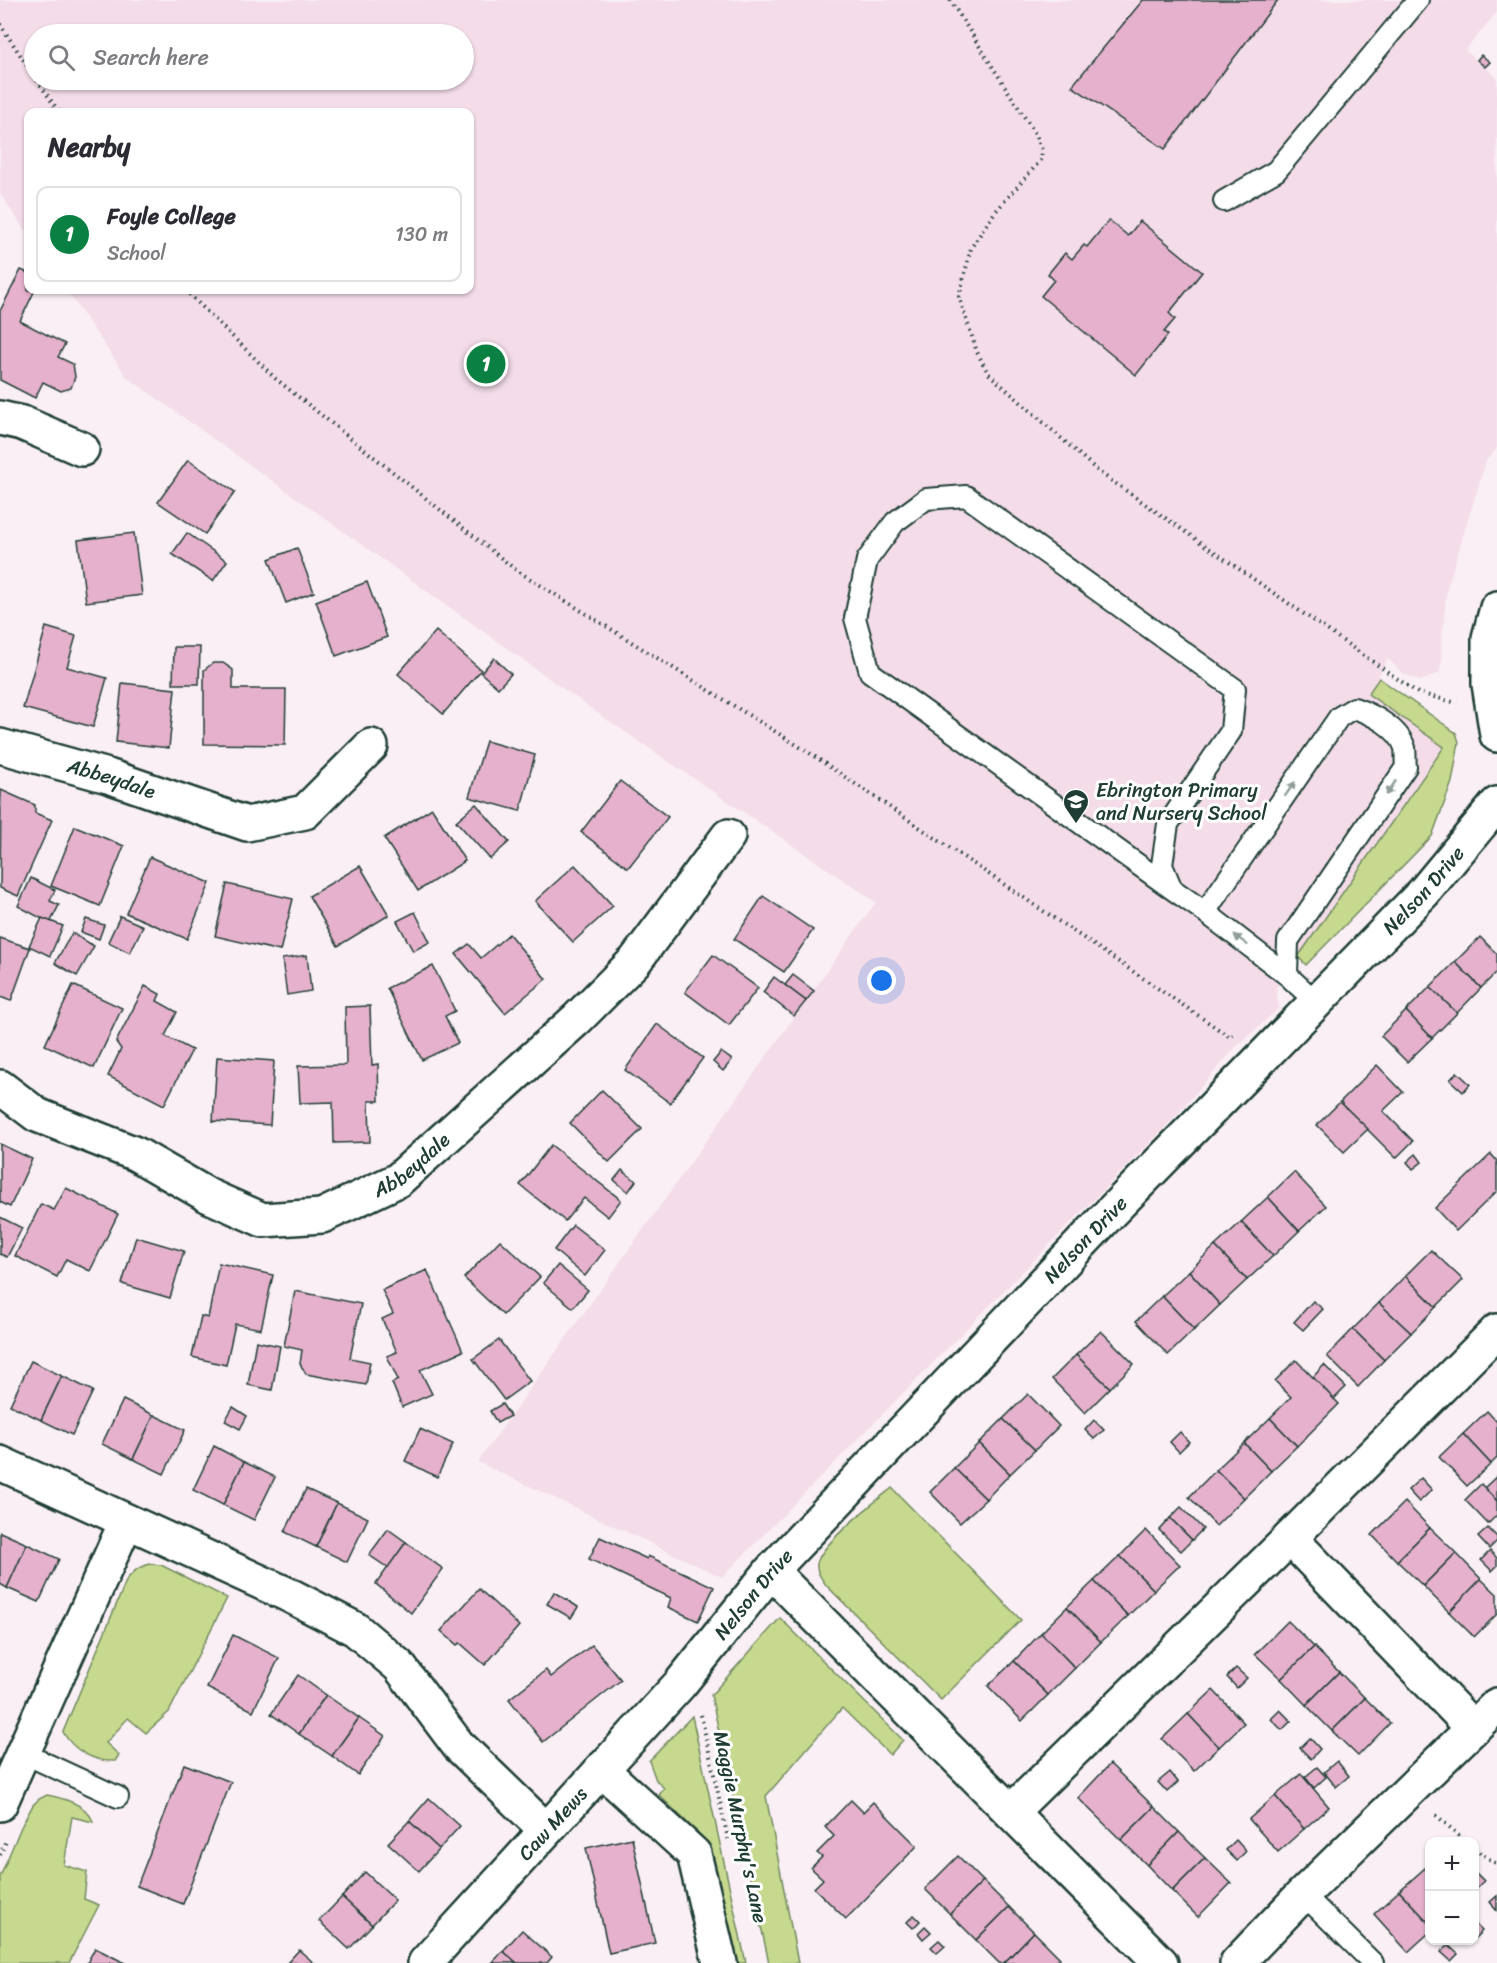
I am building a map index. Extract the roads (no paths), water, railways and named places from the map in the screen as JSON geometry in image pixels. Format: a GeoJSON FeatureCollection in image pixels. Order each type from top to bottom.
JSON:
{"type":"FeatureCollection","features":[{"type":"Feature","properties":{"kind":"street"},"geometry":{"type":"LineString","coordinates":[[0,418],[22,423],[82,449]]}},
{"type":"Feature","properties":{"kind":"street"},"geometry":{"type":"LineString","coordinates":[[1495,723],[1489,684],[1489,638],[1497,608]]}},
{"type":"Feature","properties":{"kind":"street","name":"Abbeydale"},"geometry":{"type":"LineString","coordinates":[[0,746],[108,776],[248,824],[305,812],[371,746]]}},
{"type":"Feature","properties":{"kind":"street","name":"Nelson Drive"},"geometry":{"type":"LineString","coordinates":[[680,1684],[771,1571],[1111,1212],[1424,892],[1497,804]]}},
{"type":"Feature","properties":{"kind":"street","name":"Abbeydale"},"geometry":{"type":"LineString","coordinates":[[0,1087],[37,1115],[136,1154],[209,1196],[263,1220],[322,1216],[398,1180],[577,1019],[635,961],[728,836]]}},
{"type":"Feature","properties":{"kind":"street"},"geometry":{"type":"LineString","coordinates":[[1011,1812],[1497,1331]]}},
{"type":"Feature","properties":{"kind":"street"},"geometry":{"type":"LineString","coordinates":[[0,1463],[291,1596],[355,1629],[399,1666],[458,1745],[546,1830]]}},
{"type":"Feature","properties":{"kind":"street"},"geometry":{"type":"LineString","coordinates":[[0,1804],[126,1522]]}},
{"type":"Feature","properties":{"kind":"street"},"geometry":{"type":"LineString","coordinates":[[1290,1538],[1473,1728]]}},
{"type":"Feature","properties":{"kind":"street"},"geometry":{"type":"LineString","coordinates":[[771,1571],[1161,1963]]}},
{"type":"Feature","properties":{"kind":"street","name":"Caw Mews"},"geometry":{"type":"LineString","coordinates":[[425,1963],[680,1684]]}},
{"type":"Feature","properties":{"kind":"street"},"geometry":{"type":"LineString","coordinates":[[1237,1963],[1303,1894],[1497,1705]]}},
{"type":"Feature","properties":{"kind":"street"},"geometry":{"type":"LineString","coordinates":[[601,1769],[694,1854],[720,1963]]}},
{"type":"Feature","properties":{"kind":"lane"},"geometry":{"type":"LineString","coordinates":[[1224,201],[1276,171],[1418,0]]}},
{"type":"Feature","properties":{"kind":"lane"},"geometry":{"type":"LineString","coordinates":[[1172,889],[1162,865],[1168,824],[1232,731],[1235,689],[966,496],[926,499],[895,522],[867,560],[855,618],[870,672],[1172,889],[1205,912],[1287,975],[1316,1002]]}},
{"type":"Feature","properties":{"kind":"lane"},"geometry":{"type":"LineString","coordinates":[[1205,912],[1339,717],[1354,708],[1369,713],[1396,733],[1405,747],[1406,767],[1288,940],[1287,975]]}},
{"type":"Feature","properties":{"kind":"lane"},"geometry":{"type":"LineString","coordinates":[[23,1753],[118,1797]]}},
{"type":"Feature","properties":{"kind":"lane"},"geometry":{"type":"LineString","coordinates":[[1303,1894],[1373,1963]]}},
{"type":"Feature","properties":{"kind":"place","name":"Foyle College"},"geometry":{"type":"Point","coordinates":[486,364]}},
{"type":"Feature","properties":{"kind":"place","name":"Ebrington Primary and Nursery School"},"geometry":{"type":"Point","coordinates":[1076,825]}}]}
